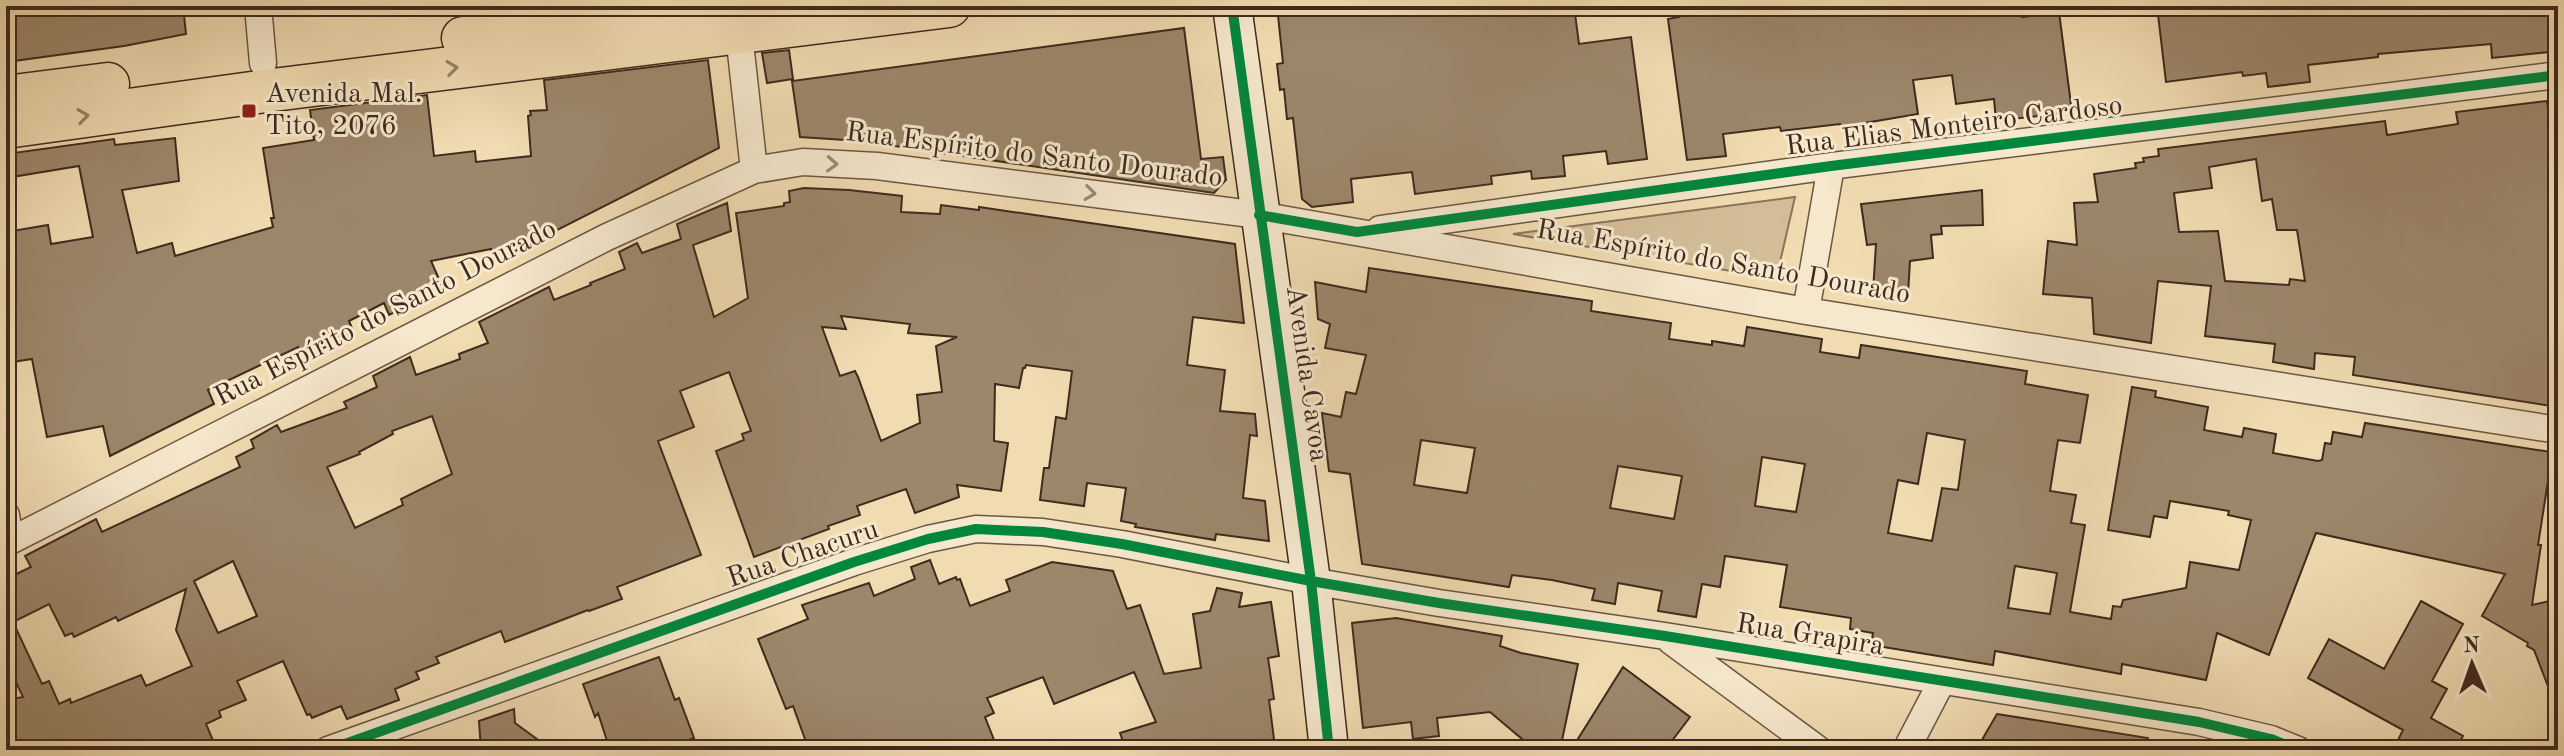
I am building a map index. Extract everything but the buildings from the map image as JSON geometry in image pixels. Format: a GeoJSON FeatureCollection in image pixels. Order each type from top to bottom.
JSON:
{"type":"FeatureCollection","features":[{"type":"Feature","properties":{"kind":"main road"},"geometry":{"type":"LineString","coordinates":[[6,97],[263,63],[513,19],[726,20],[949,6]]}},
{"type":"Feature","properties":{"kind":"main road"},"geometry":{"type":"LineString","coordinates":[[6,127],[273,90],[726,20]]}},
{"type":"Feature","properties":{"kind":"street"},"geometry":{"type":"LineString","coordinates":[[258,6],[263,63]]}},
{"type":"Feature","properties":{"kind":"street","name":"Avenida Cavoa"},"geometry":{"type":"LineString","coordinates":[[1232,6],[1311,581],[1329,750]]}},
{"type":"Feature","properties":{"kind":"street"},"geometry":{"type":"LineString","coordinates":[[726,20],[754,170]]}},
{"type":"Feature","properties":{"kind":"street","name":"Rua Elias Monteiro Cardoso"},"geometry":{"type":"LineString","coordinates":[[1357,232],[1831,166],[2558,75]]}},
{"type":"Feature","properties":{"kind":"street","name":"Rua Espírito do Santo Dourado"},"geometry":{"type":"LineString","coordinates":[[8,542],[607,237],[754,170],[803,162],[877,166],[1259,215],[1806,311],[2558,430]]}},
{"type":"Feature","properties":{"kind":"street"},"geometry":{"type":"LineString","coordinates":[[1806,311],[1831,166]]}},
{"type":"Feature","properties":{"kind":"street"},"geometry":{"type":"LineString","coordinates":[[6,515],[8,542]]}},
{"type":"Feature","properties":{"kind":"street","name":"Rua Chacuru"},"geometry":{"type":"LineString","coordinates":[[342,748],[854,562],[928,539],[976,529],[1043,532],[1122,544],[1311,581]]}},
{"type":"Feature","properties":{"kind":"street","name":"Rua Grapira"},"geometry":{"type":"LineString","coordinates":[[1311,581],[2199,722],[2271,739],[2298,750]]}},
{"type":"Feature","properties":{"kind":"street"},"geometry":{"type":"LineString","coordinates":[[1665,636],[1819,750]]}},
{"type":"Feature","properties":{"kind":"street"},"geometry":{"type":"LineString","coordinates":[[1906,750],[1942,681]]}},
{"type":"Feature","properties":{"kind":"shaded area"},"geometry":{"type":"Polygon","coordinates":[[[1795,197],[1777,275],[1772,278],[1513,234],[1795,197]]]}},
{"type":"Feature","properties":{"kind":"cycle path"},"geometry":{"type":"LineString","coordinates":[[1232,6],[1311,581],[1329,750]]}},
{"type":"Feature","properties":{"kind":"cycle path"},"geometry":{"type":"LineString","coordinates":[[1259,215],[1357,232],[1831,166],[2558,75]]}},
{"type":"Feature","properties":{"kind":"cycle path"},"geometry":{"type":"LineString","coordinates":[[328,750],[854,562],[928,539],[976,529],[1043,532],[1122,544],[1439,603],[2199,722],[2271,739],[2298,750]]}},
{"type":"Feature","properties":{"kind":"place","name":"Avenida Mal. Tito, 2076"},"geometry":{"type":"Point","coordinates":[249,111]}}]}
